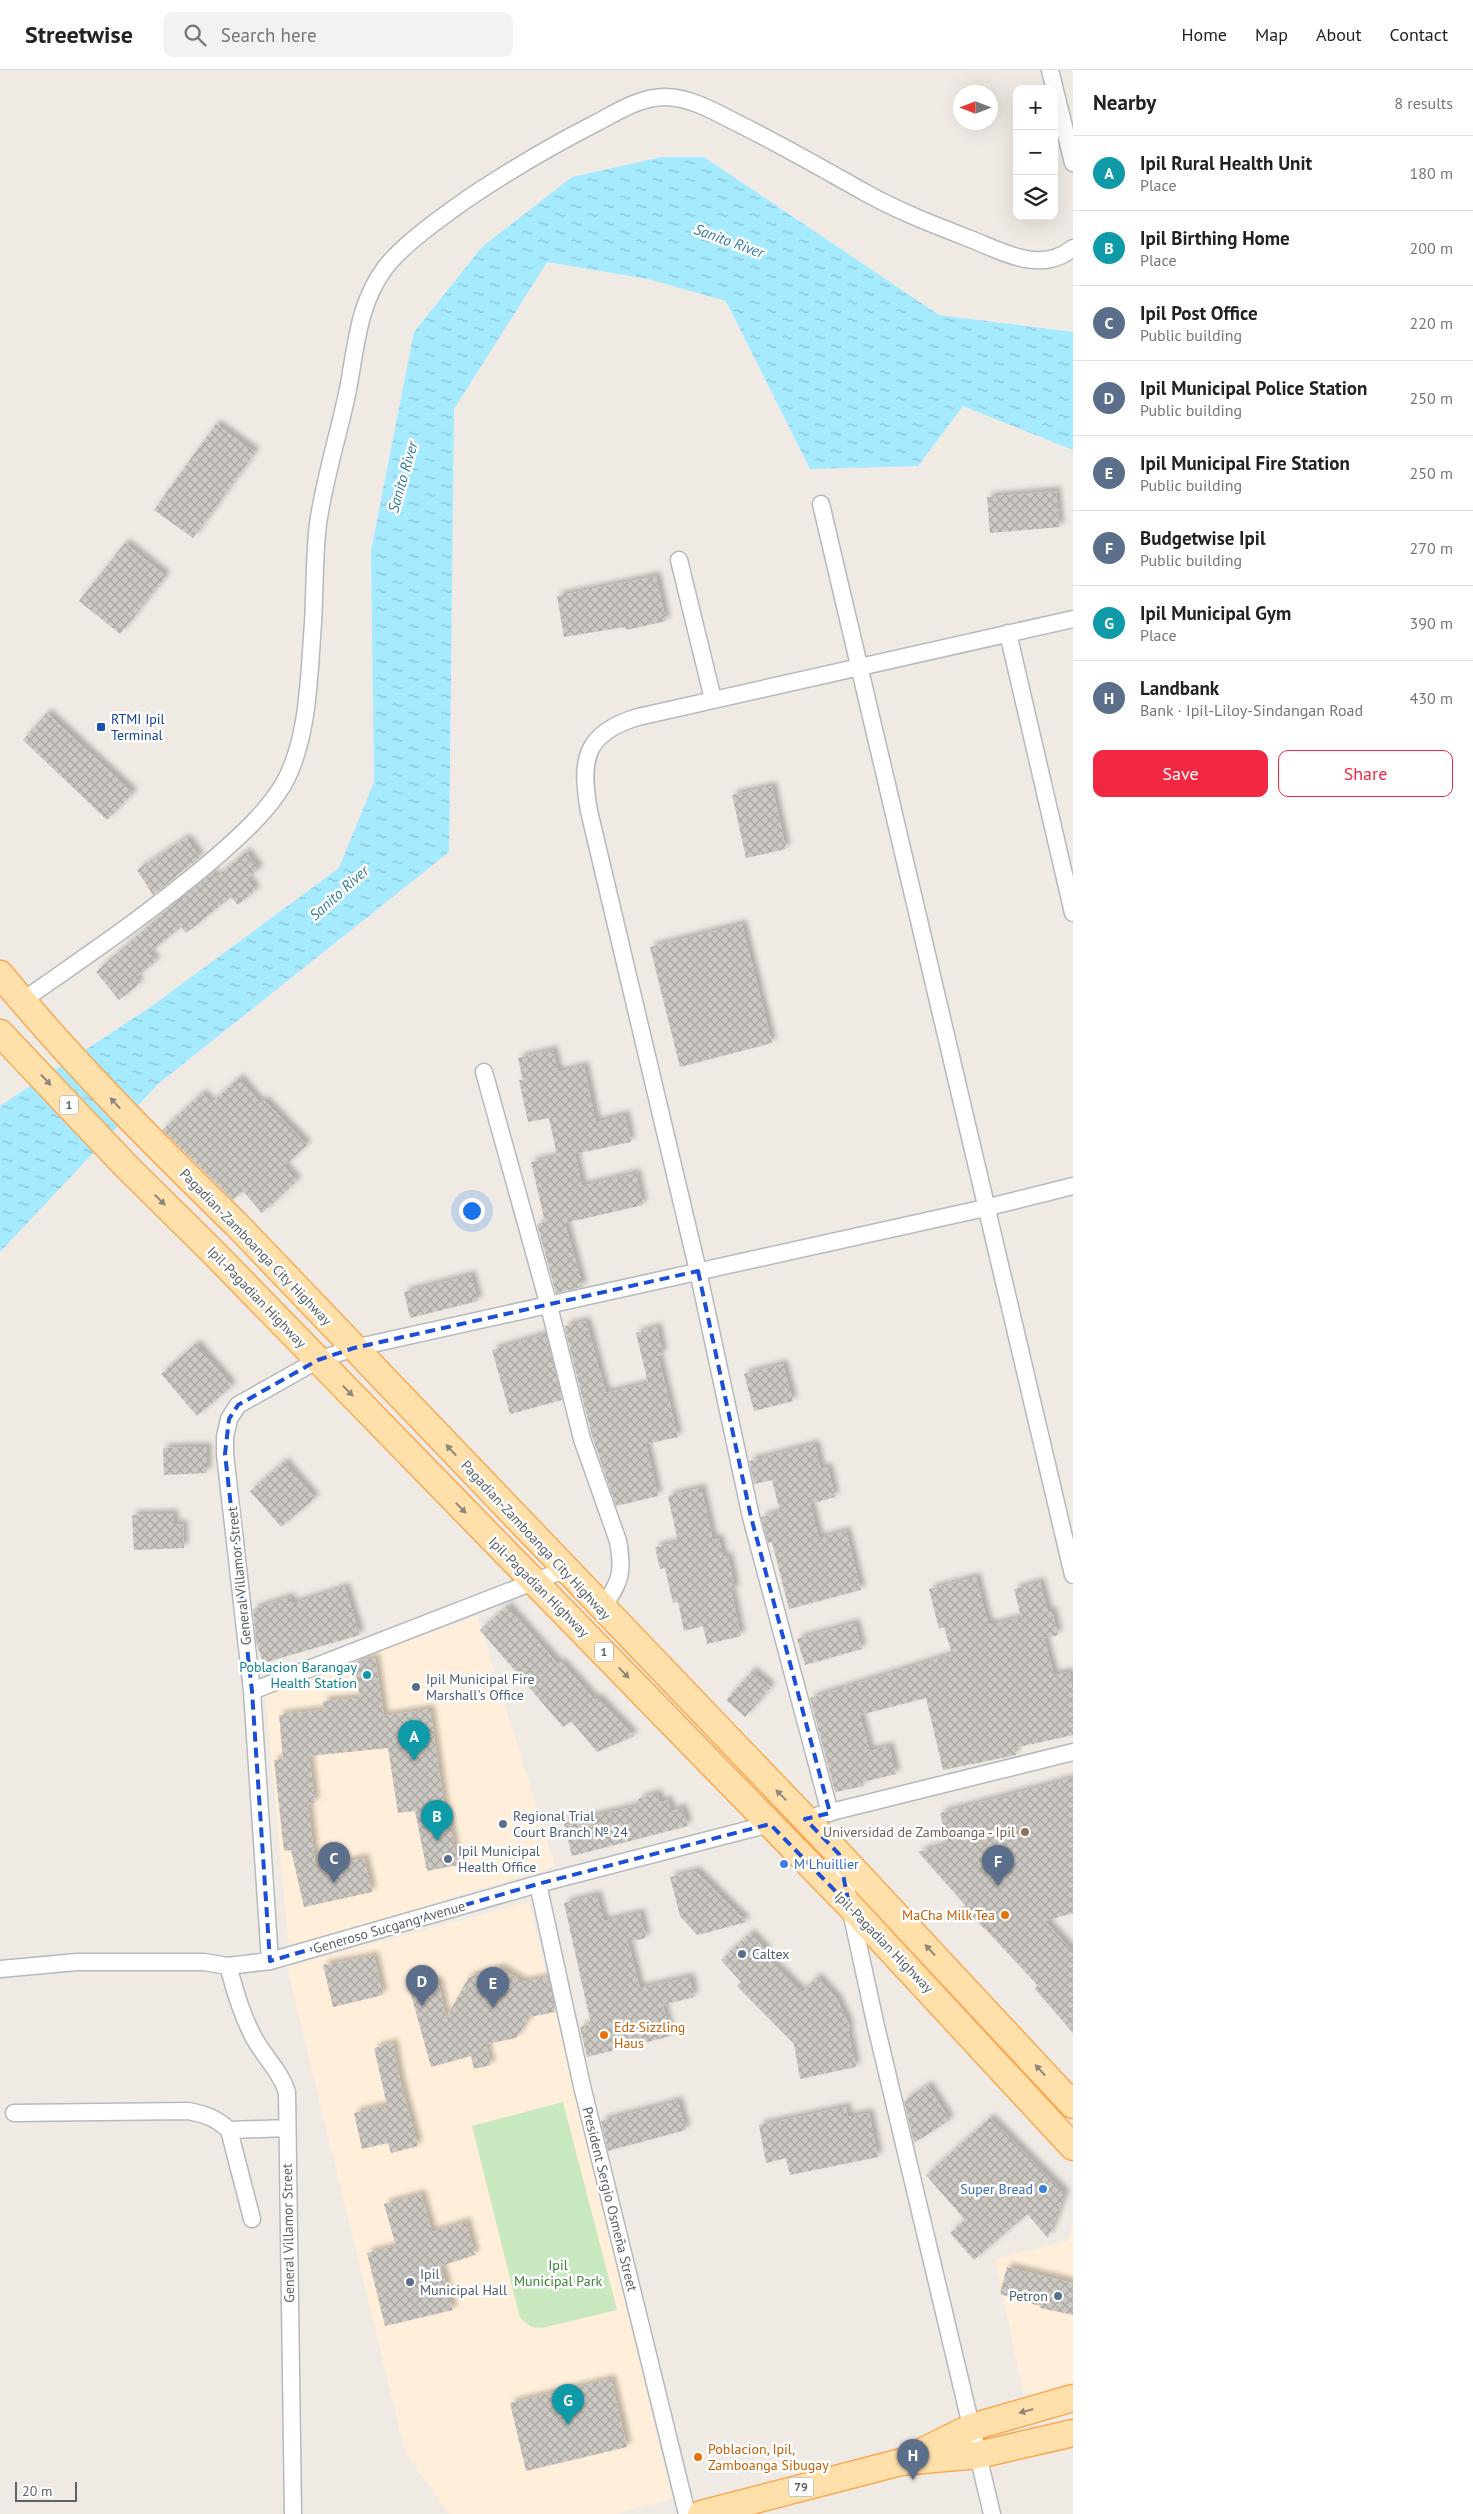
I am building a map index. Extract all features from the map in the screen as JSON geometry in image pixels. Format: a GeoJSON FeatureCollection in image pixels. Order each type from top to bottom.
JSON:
{"type":"FeatureCollection","features":[{"type":"Feature","properties":{"kind":"main road","name":"Pagadian-Zamboanga City Highway"},"geometry":{"type":"LineString","coordinates":[[0,974],[41,1024],[148,1138],[236,1224],[564,1570],[839,1854],[1069,2101]]}},
{"type":"Feature","properties":{"kind":"main road","name":"Ipil-Pagadian Highway"},"geometry":{"type":"LineString","coordinates":[[6,1039],[126,1166],[582,1629],[849,1905],[1073,2147]]}},
{"type":"Feature","properties":{"kind":"main road"},"geometry":{"type":"LineString","coordinates":[[1045,2116],[1069,2101]]}},
{"type":"Feature","properties":{"kind":"main road","name":"79"},"geometry":{"type":"LineString","coordinates":[[901,2462],[972,2427],[1073,2398]]}},
{"type":"Feature","properties":{"kind":"main road","name":"79"},"geometry":{"type":"LineString","coordinates":[[701,2514],[901,2462],[978,2455],[1073,2433]]}},
{"type":"Feature","properties":{"kind":"street"},"geometry":{"type":"LineString","coordinates":[[1050,70],[1073,163]]}},
{"type":"Feature","properties":{"kind":"street"},"geometry":{"type":"LineString","coordinates":[[22,1001],[174,893],[238,838],[281,788],[295,760],[302,728],[310,656],[318,528],[363,313],[373,288],[396,255],[464,202],[515,168],[564,139],[628,106],[664,97],[695,103],[726,117],[778,143],[871,196],[926,221],[1013,256],[1045,262],[1059,258],[1072,250]]}},
{"type":"Feature","properties":{"kind":"street"},"geometry":{"type":"LineString","coordinates":[[820,504],[1073,1575]]}},
{"type":"Feature","properties":{"kind":"street"},"geometry":{"type":"LineString","coordinates":[[679,560],[714,699]]}},
{"type":"Feature","properties":{"kind":"street"},"geometry":{"type":"LineString","coordinates":[[830,1813],[751,1517],[698,1271],[589,811],[585,788],[585,768],[588,750],[596,739],[621,722],[714,699],[1073,619]]}},
{"type":"Feature","properties":{"kind":"street"},"geometry":{"type":"LineString","coordinates":[[1008,633],[1073,913]]}},
{"type":"Feature","properties":{"kind":"street"},"geometry":{"type":"LineString","coordinates":[[484,1072],[549,1306],[582,1439],[618,1541],[621,1557],[618,1585],[602,1609]]}},
{"type":"Feature","properties":{"kind":"street","name":"General Villamor Street"},"geometry":{"type":"LineString","coordinates":[[270,1961],[252,1691],[225,1437],[229,1419],[238,1405],[318,1360],[354,1348],[985,1208],[1073,1186]]}},
{"type":"Feature","properties":{"kind":"street"},"geometry":{"type":"LineString","coordinates":[[252,1691],[564,1570]]}},
{"type":"Feature","properties":{"kind":"street"},"geometry":{"type":"LineString","coordinates":[[804,1819],[1073,1752]]}},
{"type":"Feature","properties":{"kind":"street","name":"Generoso Sucgang Avenue"},"geometry":{"type":"LineString","coordinates":[[0,1969],[116,1962],[204,1962],[228,1966],[270,1961],[538,1884],[770,1824]]}},
{"type":"Feature","properties":{"kind":"street"},"geometry":{"type":"LineString","coordinates":[[839,1854],[849,1905],[992,2514]]}},
{"type":"Feature","properties":{"kind":"street","name":"President Sergio Osmeña Street"},"geometry":{"type":"LineString","coordinates":[[538,1884],[582,2086],[687,2514]]}},
{"type":"Feature","properties":{"kind":"street","name":"General Villamor Street"},"geometry":{"type":"LineString","coordinates":[[228,1966],[238,2001],[253,2036],[282,2077],[286,2092],[293,2514]]}},
{"type":"Feature","properties":{"kind":"street"},"geometry":{"type":"LineString","coordinates":[[14,2113],[188,2111],[204,2114],[219,2120],[229,2130],[252,2219]]}},
{"type":"Feature","properties":{"kind":"street"},"geometry":{"type":"LineString","coordinates":[[229,2130],[287,2128]]}},
{"type":"Feature","properties":{"kind":"highlighted area"},"geometry":{"type":"Polygon","coordinates":[[[698,1271],[751,1517],[830,1813],[805,1819],[839,1854],[849,1905],[770,1824],[538,1884],[270,1961],[252,1691],[225,1454],[229,1419],[238,1405],[254,1394],[318,1360],[354,1348],[698,1271]]]}},
{"type":"Feature","properties":{"kind":"shaded area"},"geometry":{"type":"Polygon","coordinates":[[[477,1616],[555,1866],[289,1947],[265,1691],[477,1616]]]}},
{"type":"Feature","properties":{"kind":"shaded area"},"geometry":{"type":"Polygon","coordinates":[[[529,1902],[672,2499],[615,2514],[449,2514],[405,2451],[287,1967],[529,1902]]]}},
{"type":"Feature","properties":{"kind":"shaded area"},"geometry":{"type":"Polygon","coordinates":[[[1073,2222],[1073,2387],[1025,2399],[995,2259],[1068,2241],[1073,2222]]]}},
{"type":"Feature","properties":{"kind":"green space","name":"Ipil Municipal Park"},"geometry":{"type":"Polygon","coordinates":[[[563,2102],[617,2310],[542,2328],[531,2327],[520,2318],[472,2126],[563,2102]]]}},
{"type":"Feature","properties":{"kind":"water","name":"Sanito River"},"geometry":{"type":"Polygon","coordinates":[[[662,157],[704,157],[939,315],[1073,332],[1073,450],[963,406],[918,466],[810,469],[726,301],[648,279],[547,262],[454,409],[449,852],[158,1084],[0,1252],[0,1106],[152,1006],[339,868],[374,782],[371,551],[414,332],[482,247],[572,177],[662,157]]]}},
{"type":"Feature","properties":{"kind":"building"},"geometry":{"type":"Polygon","coordinates":[[[216,424],[255,452],[193,538],[154,510],[216,424]]]}},
{"type":"Feature","properties":{"kind":"building"},"geometry":{"type":"Polygon","coordinates":[[[1056,491],[1060,527],[990,533],[987,497],[1056,491]]]}},
{"type":"Feature","properties":{"kind":"building"},"geometry":{"type":"Polygon","coordinates":[[[125,543],[166,576],[120,634],[79,601],[125,543]]]}},
{"type":"Feature","properties":{"kind":"building"},"geometry":{"type":"Polygon","coordinates":[[[656,576],[666,621],[626,630],[625,627],[564,637],[557,596],[656,576]]]}},
{"type":"Feature","properties":{"kind":"building"},"geometry":{"type":"Polygon","coordinates":[[[47,713],[133,793],[107,820],[23,740],[47,713]]]}},
{"type":"Feature","properties":{"kind":"building"},"geometry":{"type":"Polygon","coordinates":[[[772,786],[786,849],[746,858],[732,795],[772,786]]]}},
{"type":"Feature","properties":{"kind":"building"},"geometry":{"type":"Polygon","coordinates":[[[186,838],[200,857],[153,895],[137,870],[186,838]]]}},
{"type":"Feature","properties":{"kind":"building"},"geometry":{"type":"Polygon","coordinates":[[[246,852],[259,869],[247,879],[256,890],[238,905],[231,897],[186,933],[181,927],[149,953],[156,961],[135,978],[140,983],[119,1000],[96,972],[212,873],[216,877],[246,852]]]}},
{"type":"Feature","properties":{"kind":"building"},"geometry":{"type":"Polygon","coordinates":[[[742,924],[772,1043],[680,1067],[650,947],[742,924]]]}},
{"type":"Feature","properties":{"kind":"building"},"geometry":{"type":"Polygon","coordinates":[[[553,1050],[558,1072],[584,1066],[596,1122],[625,1115],[631,1142],[575,1154],[582,1186],[636,1173],[643,1205],[565,1223],[583,1287],[556,1293],[537,1224],[545,1222],[531,1162],[557,1156],[549,1118],[528,1122],[519,1080],[523,1080],[518,1058],[553,1050]]]}},
{"type":"Feature","properties":{"kind":"building"},"geometry":{"type":"Polygon","coordinates":[[[239,1078],[260,1103],[264,1100],[307,1145],[284,1166],[297,1181],[262,1213],[243,1191],[233,1200],[162,1130],[202,1093],[211,1103],[239,1078]]]}},
{"type":"Feature","properties":{"kind":"building"},"geometry":{"type":"Polygon","coordinates":[[[471,1275],[478,1301],[410,1318],[404,1292],[471,1275]]]}},
{"type":"Feature","properties":{"kind":"building"},"geometry":{"type":"Polygon","coordinates":[[[586,1321],[606,1393],[648,1383],[636,1333],[657,1327],[663,1354],[658,1356],[678,1437],[646,1444],[658,1496],[616,1506],[592,1436],[565,1329],[565,1326],[586,1321]]]}},
{"type":"Feature","properties":{"kind":"building"},"geometry":{"type":"Polygon","coordinates":[[[546,1334],[562,1400],[510,1414],[492,1350],[546,1334]]]}},
{"type":"Feature","properties":{"kind":"building"},"geometry":{"type":"Polygon","coordinates":[[[196,1344],[232,1386],[197,1416],[161,1374],[196,1344]]]}},
{"type":"Feature","properties":{"kind":"building"},"geometry":{"type":"Polygon","coordinates":[[[783,1364],[793,1401],[754,1411],[744,1374],[783,1364]]]}},
{"type":"Feature","properties":{"kind":"building"},"geometry":{"type":"Polygon","coordinates":[[[815,1444],[821,1469],[828,1467],[835,1497],[810,1504],[819,1538],[846,1531],[861,1590],[789,1609],[772,1542],[768,1543],[761,1517],[780,1512],[772,1480],[754,1484],[749,1461],[815,1444]]]}},
{"type":"Feature","properties":{"kind":"building"},"geometry":{"type":"Polygon","coordinates":[[[207,1447],[207,1473],[164,1475],[163,1448],[207,1447]]]}},
{"type":"Feature","properties":{"kind":"building"},"geometry":{"type":"Polygon","coordinates":[[[284,1462],[315,1498],[281,1527],[250,1491],[284,1462]]]}},
{"type":"Feature","properties":{"kind":"building"},"geometry":{"type":"Polygon","coordinates":[[[701,1488],[713,1540],[719,1538],[723,1557],[728,1556],[735,1589],[731,1590],[741,1636],[707,1644],[703,1626],[684,1631],[678,1602],[673,1603],[665,1568],[660,1569],[655,1547],[678,1542],[668,1496],[701,1488]]]}},
{"type":"Feature","properties":{"kind":"building"},"geometry":{"type":"Polygon","coordinates":[[[174,1514],[174,1525],[183,1524],[184,1548],[134,1550],[132,1515],[174,1514]]]}},
{"type":"Feature","properties":{"kind":"building"},"geometry":{"type":"Polygon","coordinates":[[[976,1577],[988,1623],[991,1625],[1021,1617],[1014,1589],[1040,1582],[1048,1612],[1052,1611],[1058,1635],[1044,1638],[1054,1675],[1069,1672],[1073,1690],[1073,1735],[1014,1748],[1016,1755],[943,1770],[926,1698],[860,1715],[870,1751],[889,1746],[896,1774],[863,1782],[864,1786],[835,1792],[810,1698],[952,1654],[944,1627],[939,1629],[929,1589],[976,1577]]]}},
{"type":"Feature","properties":{"kind":"building"},"geometry":{"type":"Polygon","coordinates":[[[345,1587],[360,1635],[263,1663],[256,1641],[253,1609],[290,1597],[292,1604],[345,1587]]]}},
{"type":"Feature","properties":{"kind":"building"},"geometry":{"type":"Polygon","coordinates":[[[507,1606],[558,1664],[561,1662],[595,1700],[598,1698],[634,1736],[597,1752],[571,1721],[563,1727],[480,1630],[507,1606]]]}},
{"type":"Feature","properties":{"kind":"building"},"geometry":{"type":"Polygon","coordinates":[[[855,1623],[862,1649],[805,1665],[797,1639],[855,1623]]]}},
{"type":"Feature","properties":{"kind":"building"},"geometry":{"type":"Polygon","coordinates":[[[375,1658],[384,1716],[430,1709],[445,1810],[447,1810],[458,1865],[427,1871],[415,1811],[398,1813],[388,1748],[309,1756],[315,1803],[308,1804],[316,1869],[364,1858],[372,1892],[304,1907],[291,1850],[284,1851],[274,1760],[283,1759],[279,1715],[324,1710],[323,1701],[360,1698],[354,1662],[375,1658]]]}},
{"type":"Feature","properties":{"kind":"building"},"geometry":{"type":"Polygon","coordinates":[[[752,1671],[771,1687],[745,1717],[726,1700],[752,1671]]]}},
{"type":"Feature","properties":{"kind":"building"},"geometry":{"type":"Polygon","coordinates":[[[1073,1778],[1073,1913],[1045,1921],[1073,1952],[1073,2033],[1034,1988],[1038,1986],[989,1933],[961,1907],[966,1906],[918,1852],[948,1844],[940,1813],[1073,1778]]]}},
{"type":"Feature","properties":{"kind":"building"},"geometry":{"type":"Polygon","coordinates":[[[657,1793],[660,1802],[668,1800],[671,1811],[682,1808],[688,1826],[572,1856],[564,1823],[640,1805],[638,1799],[657,1793]]]}},
{"type":"Feature","properties":{"kind":"building"},"geometry":{"type":"Polygon","coordinates":[[[696,1871],[747,1922],[697,1935],[680,1916],[670,1877],[696,1871]]]}},
{"type":"Feature","properties":{"kind":"building"},"geometry":{"type":"Polygon","coordinates":[[[597,1895],[604,1921],[640,1913],[646,1938],[628,1942],[640,1988],[690,1977],[694,1997],[663,2005],[671,2036],[587,2057],[580,2027],[591,2024],[564,1903],[597,1895]]]}},
{"type":"Feature","properties":{"kind":"building"},"geometry":{"type":"Polygon","coordinates":[[[750,1933],[767,1951],[764,1955],[802,1992],[817,1977],[837,1999],[850,2027],[848,2029],[856,2067],[800,2079],[794,2044],[737,1986],[741,1982],[721,1960],[750,1933]]]}},
{"type":"Feature","properties":{"kind":"building"},"geometry":{"type":"Polygon","coordinates":[[[374,1956],[383,1995],[333,2007],[323,1965],[374,1956]]]}},
{"type":"Feature","properties":{"kind":"building"},"geometry":{"type":"Polygon","coordinates":[[[500,1968],[523,1982],[548,1977],[555,2012],[530,2017],[516,2038],[486,2044],[491,2065],[474,2069],[471,2056],[431,2067],[409,1987],[438,1981],[446,2018],[469,1977],[500,1968]]]}},
{"type":"Feature","properties":{"kind":"building"},"geometry":{"type":"Polygon","coordinates":[[[393,2043],[400,2080],[418,2146],[391,2153],[388,2143],[362,2149],[354,2113],[387,2105],[374,2048],[393,2043]]]}},
{"type":"Feature","properties":{"kind":"building"},"geometry":{"type":"Polygon","coordinates":[[[928,2085],[950,2120],[914,2143],[904,2101],[928,2085]]]}},
{"type":"Feature","properties":{"kind":"building"},"geometry":{"type":"Polygon","coordinates":[[[678,2101],[686,2130],[608,2151],[601,2121],[678,2101]]]}},
{"type":"Feature","properties":{"kind":"building"},"geometry":{"type":"Polygon","coordinates":[[[846,2107],[848,2117],[869,2113],[878,2157],[790,2175],[786,2158],[766,2163],[759,2125],[846,2107]]]}},
{"type":"Feature","properties":{"kind":"building"},"geometry":{"type":"Polygon","coordinates":[[[990,2118],[1065,2194],[1048,2238],[1027,2214],[974,2260],[950,2233],[965,2220],[926,2175],[990,2118]]]}},
{"type":"Feature","properties":{"kind":"building","name":"Ipil Municipal Hall"},"geometry":{"type":"Polygon","coordinates":[[[421,2194],[432,2232],[466,2222],[475,2255],[441,2266],[453,2310],[385,2326],[367,2253],[396,2246],[384,2204],[421,2194]]]}},
{"type":"Feature","properties":{"kind":"building"},"geometry":{"type":"Polygon","coordinates":[[[1007,2267],[1073,2283],[1073,2315],[1040,2308],[1040,2306],[1000,2294],[1007,2267]]]}},
{"type":"Feature","properties":{"kind":"building"},"geometry":{"type":"Polygon","coordinates":[[[611,2379],[627,2447],[526,2471],[510,2403],[611,2379]]]}},
{"type":"Feature","properties":{"kind":"place","name":"RTMI Ipil Terminal"},"geometry":{"type":"Point","coordinates":[101,727]}},
{"type":"Feature","properties":{"kind":"place","name":"Poblacion Barangay Health Station"},"geometry":{"type":"Point","coordinates":[367,1675]}},
{"type":"Feature","properties":{"kind":"place","name":"Ipil Municipal Fire Marshall's Office"},"geometry":{"type":"Point","coordinates":[416,1687]}},
{"type":"Feature","properties":{"kind":"place","name":"Ipil Rural Health Unit"},"geometry":{"type":"Point","coordinates":[414,1761]}},
{"type":"Feature","properties":{"kind":"place","name":"Regional Trial Court Branch № 24"},"geometry":{"type":"Point","coordinates":[503,1824]}},
{"type":"Feature","properties":{"kind":"place","name":"Universidad de Zamboanga - Ipil"},"geometry":{"type":"Point","coordinates":[1025,1832]}},
{"type":"Feature","properties":{"kind":"place","name":"Ipil Birthing Home"},"geometry":{"type":"Point","coordinates":[437,1841]}},
{"type":"Feature","properties":{"kind":"place","name":"Ipil Municipal Health Office"},"geometry":{"type":"Point","coordinates":[448,1859]}},
{"type":"Feature","properties":{"kind":"place","name":"M Lhuillier"},"geometry":{"type":"Point","coordinates":[784,1864]}},
{"type":"Feature","properties":{"kind":"place","name":"Ipil Post Office"},"geometry":{"type":"Point","coordinates":[334,1883]}},
{"type":"Feature","properties":{"kind":"place","name":"Budgetwise Ipil"},"geometry":{"type":"Point","coordinates":[998,1886]}},
{"type":"Feature","properties":{"kind":"place","name":"MaCha Milk Tea"},"geometry":{"type":"Point","coordinates":[1005,1915]}},
{"type":"Feature","properties":{"kind":"place","name":"Caltex"},"geometry":{"type":"Point","coordinates":[742,1954]}},
{"type":"Feature","properties":{"kind":"place","name":"Ipil Municipal Police Station"},"geometry":{"type":"Point","coordinates":[422,2006]}},
{"type":"Feature","properties":{"kind":"place","name":"Ipil Municipal Fire Station"},"geometry":{"type":"Point","coordinates":[493,2008]}},
{"type":"Feature","properties":{"kind":"place","name":"Edz Sizzling Haus"},"geometry":{"type":"Point","coordinates":[604,2035]}},
{"type":"Feature","properties":{"kind":"place","name":"Super Bread"},"geometry":{"type":"Point","coordinates":[1043,2189]}},
{"type":"Feature","properties":{"kind":"place","name":"Ipil Municipal Hall"},"geometry":{"type":"Point","coordinates":[410,2282]}},
{"type":"Feature","properties":{"kind":"place","name":"Petron"},"geometry":{"type":"Point","coordinates":[1058,2296]}},
{"type":"Feature","properties":{"kind":"place","name":"Ipil Municipal Gym"},"geometry":{"type":"Point","coordinates":[568,2425]}},
{"type":"Feature","properties":{"kind":"place","name":"Poblacion, Ipil, Zamboanga Sibugay"},"geometry":{"type":"Point","coordinates":[698,2457]}},
{"type":"Feature","properties":{"kind":"place","name":"Landbank"},"geometry":{"type":"Point","coordinates":[913,2480]}}]}
